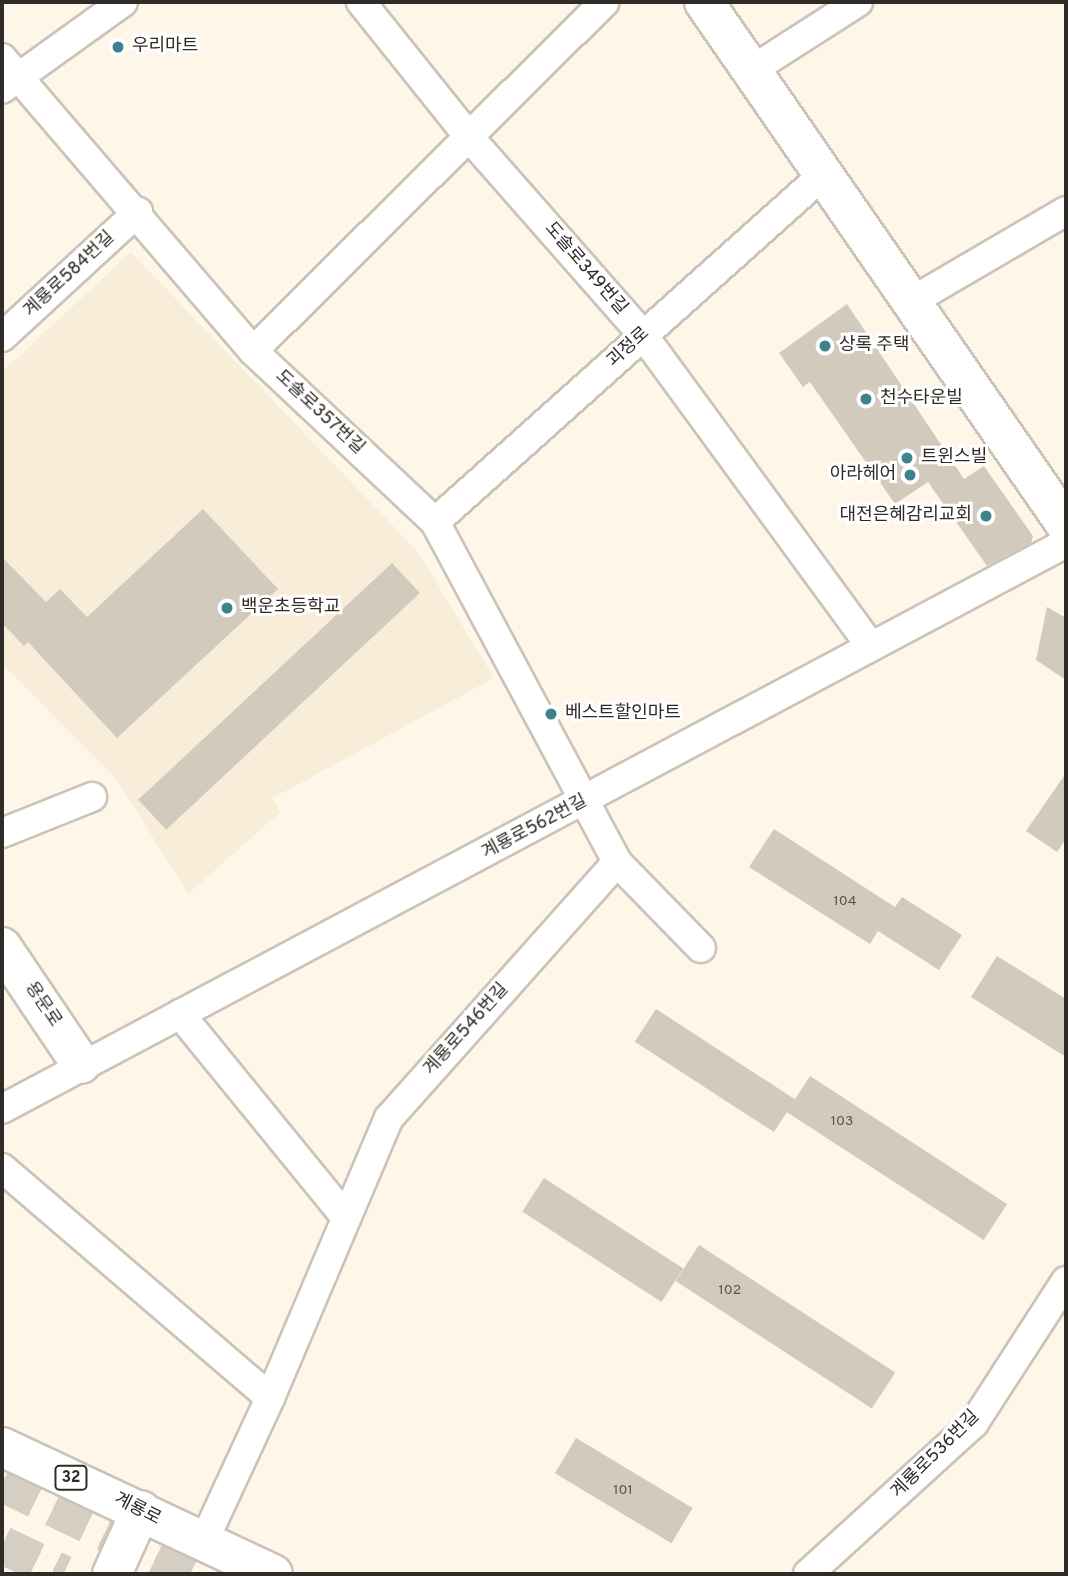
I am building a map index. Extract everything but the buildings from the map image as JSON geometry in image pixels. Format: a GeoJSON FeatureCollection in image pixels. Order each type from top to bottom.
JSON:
{"type":"FeatureCollection","features":[{"type":"Feature","properties":{"kind":"main road"},"geometry":{"type":"LineString","coordinates":[[704,2],[1066,526]]}},
{"type":"Feature","properties":{"kind":"main road","name":"용문로"},"geometry":{"type":"LineString","coordinates":[[2,947],[82,1064]]}},
{"type":"Feature","properties":{"kind":"main road","name":"계룡로"},"geometry":{"type":"LineString","coordinates":[[2,1447],[273,1574]]}},
{"type":"Feature","properties":{"kind":"main road"},"geometry":{"type":"LineString","coordinates":[[112,1574],[141,1510]]}},
{"type":"Feature","properties":{"kind":"street"},"geometry":{"type":"LineString","coordinates":[[6,75],[123,2]]}},
{"type":"Feature","properties":{"kind":"street","name":"도솔로349번길"},"geometry":{"type":"LineString","coordinates":[[361,2],[469,137],[643,335],[871,647]]}},
{"type":"Feature","properties":{"kind":"street"},"geometry":{"type":"LineString","coordinates":[[253,351],[604,2]]}},
{"type":"Feature","properties":{"kind":"street"},"geometry":{"type":"LineString","coordinates":[[752,70],[858,2]]}},
{"type":"Feature","properties":{"kind":"street","name":"도솔로357번길"},"geometry":{"type":"LineString","coordinates":[[6,75],[138,212],[253,351],[435,522],[584,802]]}},
{"type":"Feature","properties":{"kind":"street","name":"괴정로"},"geometry":{"type":"LineString","coordinates":[[435,522],[824,173]]}},
{"type":"Feature","properties":{"kind":"street"},"geometry":{"type":"LineString","coordinates":[[912,301],[1066,211]]}},
{"type":"Feature","properties":{"kind":"street","name":"계룡로584번길"},"geometry":{"type":"LineString","coordinates":[[2,337],[138,212]]}},
{"type":"Feature","properties":{"kind":"street","name":"계룡로562번길"},"geometry":{"type":"LineString","coordinates":[[2,1110],[82,1064],[584,802],[1066,543]]}},
{"type":"Feature","properties":{"kind":"street"},"geometry":{"type":"LineString","coordinates":[[2,833],[92,797]]}},
{"type":"Feature","properties":{"kind":"street"},"geometry":{"type":"LineString","coordinates":[[584,802],[617,862],[701,948]]}},
{"type":"Feature","properties":{"kind":"street","name":"계룡로546번길"},"geometry":{"type":"LineString","coordinates":[[203,1543],[270,1398],[344,1215],[389,1118],[617,862]]}},
{"type":"Feature","properties":{"kind":"street"},"geometry":{"type":"LineString","coordinates":[[180,1014],[344,1215]]}},
{"type":"Feature","properties":{"kind":"street"},"geometry":{"type":"LineString","coordinates":[[2,1168],[270,1398]]}},
{"type":"Feature","properties":{"kind":"street","name":"계룡로536번길"},"geometry":{"type":"LineString","coordinates":[[808,1574],[974,1423],[1066,1281]]}},
{"type":"Feature","properties":{"kind":"shaded area","name":"백운초등학교"},"geometry":{"type":"Polygon","coordinates":[[[131,252],[418,552],[494,678],[273,798],[280,812],[188,894],[117,780],[2,664],[2,372],[131,252]]]}},
{"type":"Feature","properties":{"kind":"tunnel"},"geometry":{"type":"LineString","coordinates":[[2,1483],[192,1574]]}},
{"type":"Feature","properties":{"kind":"tunnel"},"geometry":{"type":"LineString","coordinates":[[2,1545],[63,1574]]}},
{"type":"Feature","properties":{"kind":"place","name":"우리마트"},"geometry":{"type":"Point","coordinates":[118,47]}},
{"type":"Feature","properties":{"kind":"place","name":"상록 주택"},"geometry":{"type":"Point","coordinates":[825,346]}},
{"type":"Feature","properties":{"kind":"place","name":"천수타운빌"},"geometry":{"type":"Point","coordinates":[866,399]}},
{"type":"Feature","properties":{"kind":"place","name":"트윈스빌"},"geometry":{"type":"Point","coordinates":[907,458]}},
{"type":"Feature","properties":{"kind":"place","name":"아라헤어"},"geometry":{"type":"Point","coordinates":[910,475]}},
{"type":"Feature","properties":{"kind":"place","name":"대전은혜감리교회"},"geometry":{"type":"Point","coordinates":[986,516]}},
{"type":"Feature","properties":{"kind":"place","name":"백운초등학교"},"geometry":{"type":"Point","coordinates":[227,608]}},
{"type":"Feature","properties":{"kind":"place","name":"베스트할인마트"},"geometry":{"type":"Point","coordinates":[551,714]}}]}
